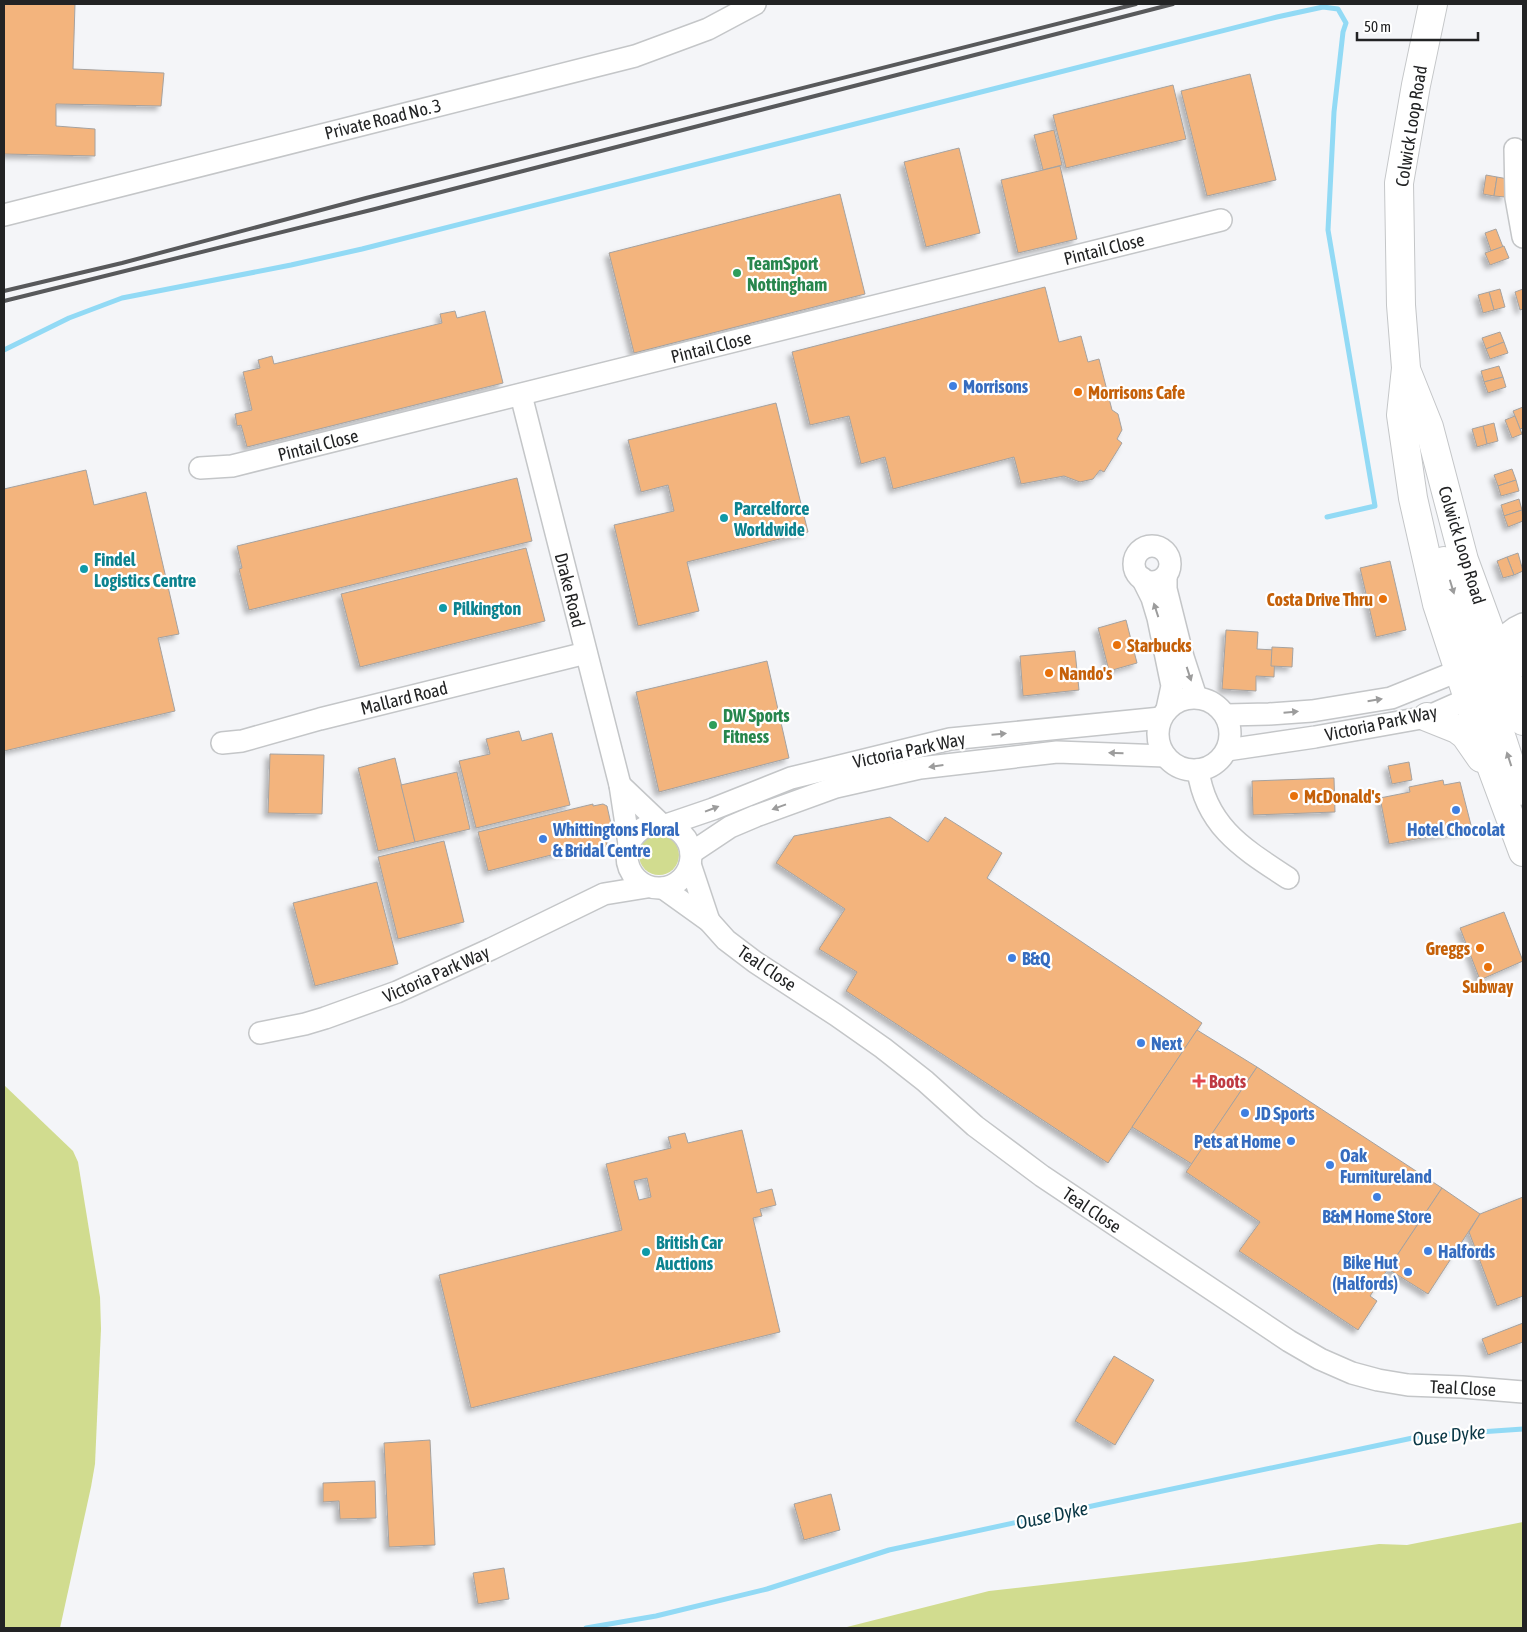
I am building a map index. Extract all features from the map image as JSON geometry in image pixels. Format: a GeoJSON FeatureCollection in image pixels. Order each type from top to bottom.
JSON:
{"type":"FeatureCollection","features":[{"type":"Feature","properties":{"kind":"main road","name":"Colwick Loop Road"},"geometry":{"type":"LineString","coordinates":[[1433,4],[1416,85],[1399,183],[1401,305],[1406,368],[1401,415],[1413,498],[1437,604],[1448,637],[1498,659]]}},
{"type":"Feature","properties":{"kind":"main road","name":"Colwick Loop Road"},"geometry":{"type":"LineString","coordinates":[[1406,368],[1429,427],[1464,560],[1498,659],[1523,721]]}},
{"type":"Feature","properties":{"kind":"main road"},"geometry":{"type":"LineString","coordinates":[[1497,782],[1498,659]]}},
{"type":"Feature","properties":{"kind":"main road"},"geometry":{"type":"LineString","coordinates":[[1498,659],[1522,800],[1523,823]]}},
{"type":"Feature","properties":{"kind":"main road"},"geometry":{"type":"LineString","coordinates":[[1427,717],[1457,729],[1466,735],[1497,782],[1523,852]]}},
{"type":"Feature","properties":{"kind":"street","name":"Private Road No. 3"},"geometry":{"type":"LineString","coordinates":[[4,215],[635,56],[708,29],[755,4]]}},
{"type":"Feature","properties":{"kind":"street"},"geometry":{"type":"LineString","coordinates":[[1515,149],[1516,198],[1523,237]]}},
{"type":"Feature","properties":{"kind":"street","name":"Pintail Close"},"geometry":{"type":"LineString","coordinates":[[200,468],[232,466],[1221,220]]}},
{"type":"Feature","properties":{"kind":"street","name":"Drake Road"},"geometry":{"type":"LineString","coordinates":[[521,395],[620,785],[628,851]]}},
{"type":"Feature","properties":{"kind":"street"},"geometry":{"type":"LineString","coordinates":[[1165,756],[1159,744],[1158,731],[1172,686],[1152,598],[1138,574],[1134,562],[1140,550],[1148,546],[1160,547],[1168,555],[1170,564],[1166,576],[1166,589],[1183,656],[1196,697],[1206,698],[1218,705],[1226,715],[1231,732],[1228,750],[1213,765],[1198,770],[1200,783],[1208,806],[1216,820],[1231,836],[1252,854],[1288,878]]}},
{"type":"Feature","properties":{"kind":"street"},"geometry":{"type":"LineString","coordinates":[[1142,578],[1154,582],[1166,576]]}},
{"type":"Feature","properties":{"kind":"street","name":"Mallard Road"},"geometry":{"type":"LineString","coordinates":[[222,743],[242,741],[320,719],[586,653]]}},
{"type":"Feature","properties":{"kind":"street","name":"Victoria Park Way"},"geometry":{"type":"LineString","coordinates":[[1226,715],[1312,711],[1391,698],[1498,659]]}},
{"type":"Feature","properties":{"kind":"street","name":"Victoria Park Way"},"geometry":{"type":"LineString","coordinates":[[1228,750],[1427,717],[1498,659]]}},
{"type":"Feature","properties":{"kind":"street","name":"Victoria Park Way"},"geometry":{"type":"LineString","coordinates":[[663,824],[713,809],[799,775],[950,739],[1164,714],[1180,700],[1196,697]]}},
{"type":"Feature","properties":{"kind":"street","name":"Victoria Park Way"},"geometry":{"type":"LineString","coordinates":[[690,858],[730,827],[756,816],[836,787],[920,768],[1057,752],[1165,756],[1182,768],[1198,770]]}},
{"type":"Feature","properties":{"kind":"street"},"geometry":{"type":"LineString","coordinates":[[620,785],[663,824],[679,831],[687,841],[690,858],[686,874],[678,882],[668,887],[655,888],[636,880],[629,870],[628,851]]}},
{"type":"Feature","properties":{"kind":"street"},"geometry":{"type":"LineString","coordinates":[[604,894],[628,851],[633,837],[646,827],[663,824]]}},
{"type":"Feature","properties":{"kind":"street","name":"Teal Close"},"geometry":{"type":"LineString","coordinates":[[690,858],[709,921]]}},
{"type":"Feature","properties":{"kind":"street","name":"Victoria Park Way"},"geometry":{"type":"LineString","coordinates":[[260,1033],[326,1018],[398,992],[492,949],[604,894],[655,888]]}},
{"type":"Feature","properties":{"kind":"street","name":"Teal Close"},"geometry":{"type":"LineString","coordinates":[[655,888],[709,921],[726,940],[755,962],[883,1048],[925,1081],[975,1126],[1018,1159],[1320,1359],[1352,1373],[1408,1385],[1523,1392]]}},
{"type":"Feature","properties":{"kind":"green space"},"geometry":{"type":"Polygon","coordinates":[[[663,835],[670,838],[676,844],[679,855],[678,863],[670,872],[663,875],[655,875],[648,872],[640,863],[639,851],[642,844],[651,836],[663,835]]]}},
{"type":"Feature","properties":{"kind":"green space"},"geometry":{"type":"Polygon","coordinates":[[[4,1085],[73,1151],[78,1162],[100,1297],[101,1329],[95,1464],[60,1628],[4,1628],[4,1085]]]}},
{"type":"Feature","properties":{"kind":"green space"},"geometry":{"type":"Polygon","coordinates":[[[1523,1522],[1523,1628],[843,1628],[989,1591],[1245,1562],[1379,1544],[1407,1545],[1523,1522]]]}},
{"type":"Feature","properties":{"kind":"building"},"geometry":{"type":"Polygon","coordinates":[[[4,4],[75,4],[73,69],[164,73],[161,106],[56,104],[56,126],[95,129],[95,156],[4,154],[4,4]]]}},
{"type":"Feature","properties":{"kind":"building"},"geometry":{"type":"Polygon","coordinates":[[[1250,74],[1276,180],[1207,196],[1181,91],[1250,74]]]}},
{"type":"Feature","properties":{"kind":"building"},"geometry":{"type":"Polygon","coordinates":[[[1173,85],[1186,139],[1066,168],[1053,115],[1173,85]]]}},
{"type":"Feature","properties":{"kind":"building"},"geometry":{"type":"Polygon","coordinates":[[[1054,130],[1062,165],[1043,170],[1034,135],[1054,130]]]}},
{"type":"Feature","properties":{"kind":"building"},"geometry":{"type":"Polygon","coordinates":[[[959,148],[980,233],[926,247],[904,162],[959,148]]]}},
{"type":"Feature","properties":{"kind":"building"},"geometry":{"type":"Polygon","coordinates":[[[1060,166],[1077,239],[1018,253],[1001,180],[1060,166]]]}},
{"type":"Feature","properties":{"kind":"building"},"geometry":{"type":"Polygon","coordinates":[[[1486,175],[1497,177],[1494,196],[1483,194],[1486,175]]]}},
{"type":"Feature","properties":{"kind":"building"},"geometry":{"type":"Polygon","coordinates":[[[1497,177],[1508,179],[1505,197],[1494,196],[1497,177]]]}},
{"type":"Feature","properties":{"kind":"building","name":"TeamSport Nottingham"},"geometry":{"type":"Polygon","coordinates":[[[840,194],[865,294],[634,353],[609,253],[840,194]]]}},
{"type":"Feature","properties":{"kind":"building"},"geometry":{"type":"Polygon","coordinates":[[[1496,229],[1503,247],[1491,251],[1485,233],[1496,229]]]}},
{"type":"Feature","properties":{"kind":"building"},"geometry":{"type":"Polygon","coordinates":[[[1504,246],[1509,258],[1490,265],[1485,253],[1504,246]]]}},
{"type":"Feature","properties":{"kind":"building","name":"Morrisons"},"geometry":{"type":"Polygon","coordinates":[[[1045,287],[1059,342],[1081,336],[1088,362],[1099,359],[1112,410],[1118,414],[1122,430],[1117,439],[1122,443],[1104,472],[1100,470],[1093,479],[1080,482],[1064,476],[1021,484],[1014,457],[893,489],[885,457],[861,464],[849,416],[810,425],[792,352],[1045,287]]]}},
{"type":"Feature","properties":{"kind":"building"},"geometry":{"type":"Polygon","coordinates":[[[1500,289],[1505,307],[1494,310],[1489,292],[1500,289]]]}},
{"type":"Feature","properties":{"kind":"building"},"geometry":{"type":"Polygon","coordinates":[[[1523,289],[1523,309],[1520,310],[1515,292],[1523,289]]]}},
{"type":"Feature","properties":{"kind":"building"},"geometry":{"type":"Polygon","coordinates":[[[1489,292],[1494,310],[1483,313],[1478,295],[1489,292]]]}},
{"type":"Feature","properties":{"kind":"building"},"geometry":{"type":"Polygon","coordinates":[[[455,311],[457,318],[485,311],[503,383],[247,447],[241,425],[237,426],[235,414],[252,410],[243,372],[260,368],[258,360],[272,356],[274,364],[442,323],[440,314],[455,311]]]}},
{"type":"Feature","properties":{"kind":"building"},"geometry":{"type":"Polygon","coordinates":[[[1500,332],[1504,342],[1486,349],[1482,338],[1500,332]]]}},
{"type":"Feature","properties":{"kind":"building"},"geometry":{"type":"Polygon","coordinates":[[[1504,342],[1508,353],[1490,359],[1486,349],[1504,342]]]}},
{"type":"Feature","properties":{"kind":"building"},"geometry":{"type":"Polygon","coordinates":[[[1499,366],[1503,377],[1484,382],[1481,371],[1499,366]]]}},
{"type":"Feature","properties":{"kind":"building"},"geometry":{"type":"Polygon","coordinates":[[[1503,377],[1506,387],[1488,393],[1484,382],[1503,377]]]}},
{"type":"Feature","properties":{"kind":"building","name":"Parcelforce Worldwide"},"geometry":{"type":"Polygon","coordinates":[[[776,403],[808,532],[687,562],[699,611],[638,626],[614,525],[674,511],[668,485],[641,492],[628,440],[776,403]]]}},
{"type":"Feature","properties":{"kind":"building"},"geometry":{"type":"Polygon","coordinates":[[[1523,407],[1523,428],[1520,429],[1513,411],[1523,407]]]}},
{"type":"Feature","properties":{"kind":"building"},"geometry":{"type":"Polygon","coordinates":[[[1515,416],[1522,434],[1512,438],[1505,420],[1515,416]]]}},
{"type":"Feature","properties":{"kind":"building"},"geometry":{"type":"Polygon","coordinates":[[[1494,423],[1498,441],[1487,444],[1483,426],[1494,423]]]}},
{"type":"Feature","properties":{"kind":"building"},"geometry":{"type":"Polygon","coordinates":[[[1483,426],[1487,444],[1477,447],[1472,429],[1483,426]]]}},
{"type":"Feature","properties":{"kind":"building"},"geometry":{"type":"Polygon","coordinates":[[[1512,469],[1516,480],[1498,486],[1494,475],[1512,469]]]}},
{"type":"Feature","properties":{"kind":"building","name":"Findel Logistics Centre"},"geometry":{"type":"Polygon","coordinates":[[[86,470],[94,505],[146,492],[179,634],[158,638],[175,711],[4,751],[4,489],[86,470]]]}},
{"type":"Feature","properties":{"kind":"building"},"geometry":{"type":"Polygon","coordinates":[[[517,478],[532,541],[249,610],[239,569],[242,568],[237,546],[517,478]]]}},
{"type":"Feature","properties":{"kind":"building"},"geometry":{"type":"Polygon","coordinates":[[[1516,480],[1519,491],[1501,496],[1498,486],[1516,480]]]}},
{"type":"Feature","properties":{"kind":"building"},"geometry":{"type":"Polygon","coordinates":[[[1519,499],[1522,510],[1504,516],[1501,505],[1519,499]]]}},
{"type":"Feature","properties":{"kind":"building"},"geometry":{"type":"Polygon","coordinates":[[[1522,510],[1523,521],[1508,527],[1504,516],[1522,510]]]}},
{"type":"Feature","properties":{"kind":"building","name":"Pilkington"},"geometry":{"type":"Polygon","coordinates":[[[526,548],[545,621],[360,667],[341,594],[526,548]]]}},
{"type":"Feature","properties":{"kind":"building"},"geometry":{"type":"Polygon","coordinates":[[[1518,553],[1523,571],[1514,575],[1507,557],[1518,553]]]}},
{"type":"Feature","properties":{"kind":"building"},"geometry":{"type":"Polygon","coordinates":[[[1507,557],[1514,575],[1503,578],[1497,561],[1507,557]]]}},
{"type":"Feature","properties":{"kind":"building","name":"Costa Drive Thru"},"geometry":{"type":"Polygon","coordinates":[[[1390,561],[1406,630],[1376,637],[1360,568],[1390,561]]]}},
{"type":"Feature","properties":{"kind":"building","name":"Starbucks"},"geometry":{"type":"Polygon","coordinates":[[[1126,620],[1137,663],[1109,671],[1098,628],[1126,620]]]}},
{"type":"Feature","properties":{"kind":"building"},"geometry":{"type":"Polygon","coordinates":[[[1226,630],[1258,632],[1257,649],[1275,650],[1274,677],[1256,676],[1256,691],[1222,689],[1226,630]]]}},
{"type":"Feature","properties":{"kind":"building"},"geometry":{"type":"Polygon","coordinates":[[[1272,647],[1293,648],[1292,667],[1271,666],[1272,647]]]}},
{"type":"Feature","properties":{"kind":"building","name":"Nando's"},"geometry":{"type":"Polygon","coordinates":[[[1075,651],[1079,690],[1023,696],[1020,656],[1075,651]]]}},
{"type":"Feature","properties":{"kind":"building","name":"DW Sports Fitness"},"geometry":{"type":"Polygon","coordinates":[[[767,661],[789,758],[659,792],[636,692],[767,661]]]}},
{"type":"Feature","properties":{"kind":"building"},"geometry":{"type":"Polygon","coordinates":[[[519,731],[522,741],[552,733],[570,805],[476,828],[459,761],[490,754],[486,739],[519,731]]]}},
{"type":"Feature","properties":{"kind":"building"},"geometry":{"type":"Polygon","coordinates":[[[270,754],[324,755],[322,814],[268,813],[270,754]]]}},
{"type":"Feature","properties":{"kind":"building"},"geometry":{"type":"Polygon","coordinates":[[[395,758],[415,842],[378,851],[358,768],[395,758]]]}},
{"type":"Feature","properties":{"kind":"building"},"geometry":{"type":"Polygon","coordinates":[[[1409,762],[1412,780],[1392,784],[1388,766],[1409,762]]]}},
{"type":"Feature","properties":{"kind":"building"},"geometry":{"type":"Polygon","coordinates":[[[457,772],[470,829],[415,842],[401,785],[457,772]]]}},
{"type":"Feature","properties":{"kind":"building","name":"McDonald's"},"geometry":{"type":"Polygon","coordinates":[[[1334,778],[1335,812],[1253,815],[1252,781],[1334,778]]]}},
{"type":"Feature","properties":{"kind":"building"},"geometry":{"type":"Polygon","coordinates":[[[1443,780],[1444,785],[1460,782],[1472,829],[1389,844],[1380,798],[1410,792],[1409,787],[1443,780]]]}},
{"type":"Feature","properties":{"kind":"building","name":"Whittingtons Floral & Bridal Centre"},"geometry":{"type":"Polygon","coordinates":[[[593,804],[593,806],[603,804],[607,806],[611,824],[608,828],[599,830],[600,834],[605,835],[607,843],[605,847],[594,849],[591,845],[488,871],[478,832],[593,804]]]}},
{"type":"Feature","properties":{"kind":"building"},"geometry":{"type":"Polygon","coordinates":[[[890,817],[928,842],[945,817],[1002,853],[987,878],[1202,1023],[1108,1163],[846,991],[857,972],[819,949],[845,909],[776,863],[794,836],[890,817]]]}},
{"type":"Feature","properties":{"kind":"building"},"geometry":{"type":"Polygon","coordinates":[[[444,841],[464,922],[398,939],[378,857],[444,841]]]}},
{"type":"Feature","properties":{"kind":"building"},"geometry":{"type":"Polygon","coordinates":[[[377,882],[398,964],[315,986],[293,903],[377,882]]]}},
{"type":"Feature","properties":{"kind":"building"},"geometry":{"type":"Polygon","coordinates":[[[1504,912],[1523,961],[1480,980],[1460,928],[1504,912]]]}},
{"type":"Feature","properties":{"kind":"building"},"geometry":{"type":"Polygon","coordinates":[[[1197,1030],[1257,1067],[1192,1164],[1132,1127],[1197,1030]]]}},
{"type":"Feature","properties":{"kind":"building"},"geometry":{"type":"Polygon","coordinates":[[[1257,1067],[1442,1188],[1370,1296],[1377,1301],[1358,1330],[1239,1251],[1260,1222],[1186,1172],[1257,1067]]]}},
{"type":"Feature","properties":{"kind":"building","name":"British Car Auctions"},"geometry":{"type":"Polygon","coordinates":[[[742,1130],[757,1193],[772,1189],[776,1205],[760,1209],[762,1216],[753,1218],[780,1332],[471,1408],[439,1275],[622,1230],[606,1164],[671,1148],[668,1137],[685,1133],[688,1143],[742,1130]],[[647,1178],[634,1181],[639,1200],[651,1197],[647,1178]]]}},
{"type":"Feature","properties":{"kind":"building","name":"Halfords"},"geometry":{"type":"Polygon","coordinates":[[[1442,1188],[1480,1214],[1428,1294],[1388,1269],[1442,1188]]]}},
{"type":"Feature","properties":{"kind":"building"},"geometry":{"type":"Polygon","coordinates":[[[1523,1197],[1523,1296],[1497,1306],[1469,1232],[1480,1214],[1523,1197]]]}},
{"type":"Feature","properties":{"kind":"building"},"geometry":{"type":"Polygon","coordinates":[[[1523,1323],[1523,1342],[1488,1355],[1482,1339],[1523,1323]]]}},
{"type":"Feature","properties":{"kind":"building"},"geometry":{"type":"Polygon","coordinates":[[[1114,1356],[1154,1380],[1115,1445],[1075,1421],[1114,1356]]]}},
{"type":"Feature","properties":{"kind":"building"},"geometry":{"type":"Polygon","coordinates":[[[430,1440],[435,1545],[389,1547],[384,1443],[430,1440]]]}},
{"type":"Feature","properties":{"kind":"building"},"geometry":{"type":"Polygon","coordinates":[[[375,1481],[376,1518],[340,1519],[339,1501],[323,1502],[323,1483],[375,1481]]]}},
{"type":"Feature","properties":{"kind":"building"},"geometry":{"type":"Polygon","coordinates":[[[831,1494],[840,1530],[804,1540],[794,1504],[831,1494]]]}},
{"type":"Feature","properties":{"kind":"building"},"geometry":{"type":"Polygon","coordinates":[[[504,1568],[509,1599],[478,1604],[473,1573],[504,1568]]]}},
{"type":"Feature","properties":{"kind":"waterway"},"geometry":{"type":"LineString","coordinates":[[4,350],[69,318],[122,298],[362,249],[1277,17],[1323,7],[1338,9],[1346,23],[1343,32],[1334,112],[1328,230],[1375,506],[1327,517]]}},
{"type":"Feature","properties":{"kind":"waterway","name":"Ouse Dyke"},"geometry":{"type":"LineString","coordinates":[[586,1628],[656,1616],[767,1589],[889,1550],[1106,1503],[1422,1436],[1523,1429]]}},
{"type":"Feature","properties":{"kind":"railway"},"geometry":{"type":"LineString","coordinates":[[4,291],[122,263],[366,198],[1136,4]]}},
{"type":"Feature","properties":{"kind":"railway"},"geometry":{"type":"LineString","coordinates":[[4,301],[375,209],[1173,4]]}},
{"type":"Feature","properties":{"kind":"place","name":"TeamSport Nottingham"},"geometry":{"type":"Point","coordinates":[737,273]}},
{"type":"Feature","properties":{"kind":"place","name":"Morrisons"},"geometry":{"type":"Point","coordinates":[953,386]}},
{"type":"Feature","properties":{"kind":"place","name":"Morrisons Cafe"},"geometry":{"type":"Point","coordinates":[1078,392]}},
{"type":"Feature","properties":{"kind":"place","name":"Parcelforce Worldwide"},"geometry":{"type":"Point","coordinates":[724,518]}},
{"type":"Feature","properties":{"kind":"place","name":"Findel Logistics Centre"},"geometry":{"type":"Point","coordinates":[84,569]}},
{"type":"Feature","properties":{"kind":"place","name":"Costa Drive Thru"},"geometry":{"type":"Point","coordinates":[1383,599]}},
{"type":"Feature","properties":{"kind":"place","name":"Pilkington"},"geometry":{"type":"Point","coordinates":[443,608]}},
{"type":"Feature","properties":{"kind":"place","name":"Starbucks"},"geometry":{"type":"Point","coordinates":[1117,645]}},
{"type":"Feature","properties":{"kind":"place","name":"Nando's"},"geometry":{"type":"Point","coordinates":[1049,673]}},
{"type":"Feature","properties":{"kind":"place","name":"DW Sports Fitness"},"geometry":{"type":"Point","coordinates":[713,725]}},
{"type":"Feature","properties":{"kind":"place","name":"McDonald's"},"geometry":{"type":"Point","coordinates":[1294,796]}},
{"type":"Feature","properties":{"kind":"place","name":"Hotel Chocolat"},"geometry":{"type":"Point","coordinates":[1456,810]}},
{"type":"Feature","properties":{"kind":"place","name":"Whittingtons Floral & Bridal Centre"},"geometry":{"type":"Point","coordinates":[543,839]}},
{"type":"Feature","properties":{"kind":"place","name":"Greggs"},"geometry":{"type":"Point","coordinates":[1480,948]}},
{"type":"Feature","properties":{"kind":"place","name":"B&Q"},"geometry":{"type":"Point","coordinates":[1012,958]}},
{"type":"Feature","properties":{"kind":"place","name":"Subway"},"geometry":{"type":"Point","coordinates":[1488,967]}},
{"type":"Feature","properties":{"kind":"place","name":"Next"},"geometry":{"type":"Point","coordinates":[1141,1043]}},
{"type":"Feature","properties":{"kind":"place","name":"Boots"},"geometry":{"type":"Point","coordinates":[1199,1081]}},
{"type":"Feature","properties":{"kind":"place","name":"JD Sports"},"geometry":{"type":"Point","coordinates":[1245,1113]}},
{"type":"Feature","properties":{"kind":"place","name":"Pets at Home"},"geometry":{"type":"Point","coordinates":[1291,1141]}},
{"type":"Feature","properties":{"kind":"place","name":"Oak Furnitureland"},"geometry":{"type":"Point","coordinates":[1330,1165]}},
{"type":"Feature","properties":{"kind":"place","name":"B&M Home Store"},"geometry":{"type":"Point","coordinates":[1377,1197]}},
{"type":"Feature","properties":{"kind":"place","name":"Halfords"},"geometry":{"type":"Point","coordinates":[1428,1251]}},
{"type":"Feature","properties":{"kind":"place","name":"British Car Auctions"},"geometry":{"type":"Point","coordinates":[646,1252]}},
{"type":"Feature","properties":{"kind":"place","name":"Bike Hut (Halfords)"},"geometry":{"type":"Point","coordinates":[1408,1272]}}]}
